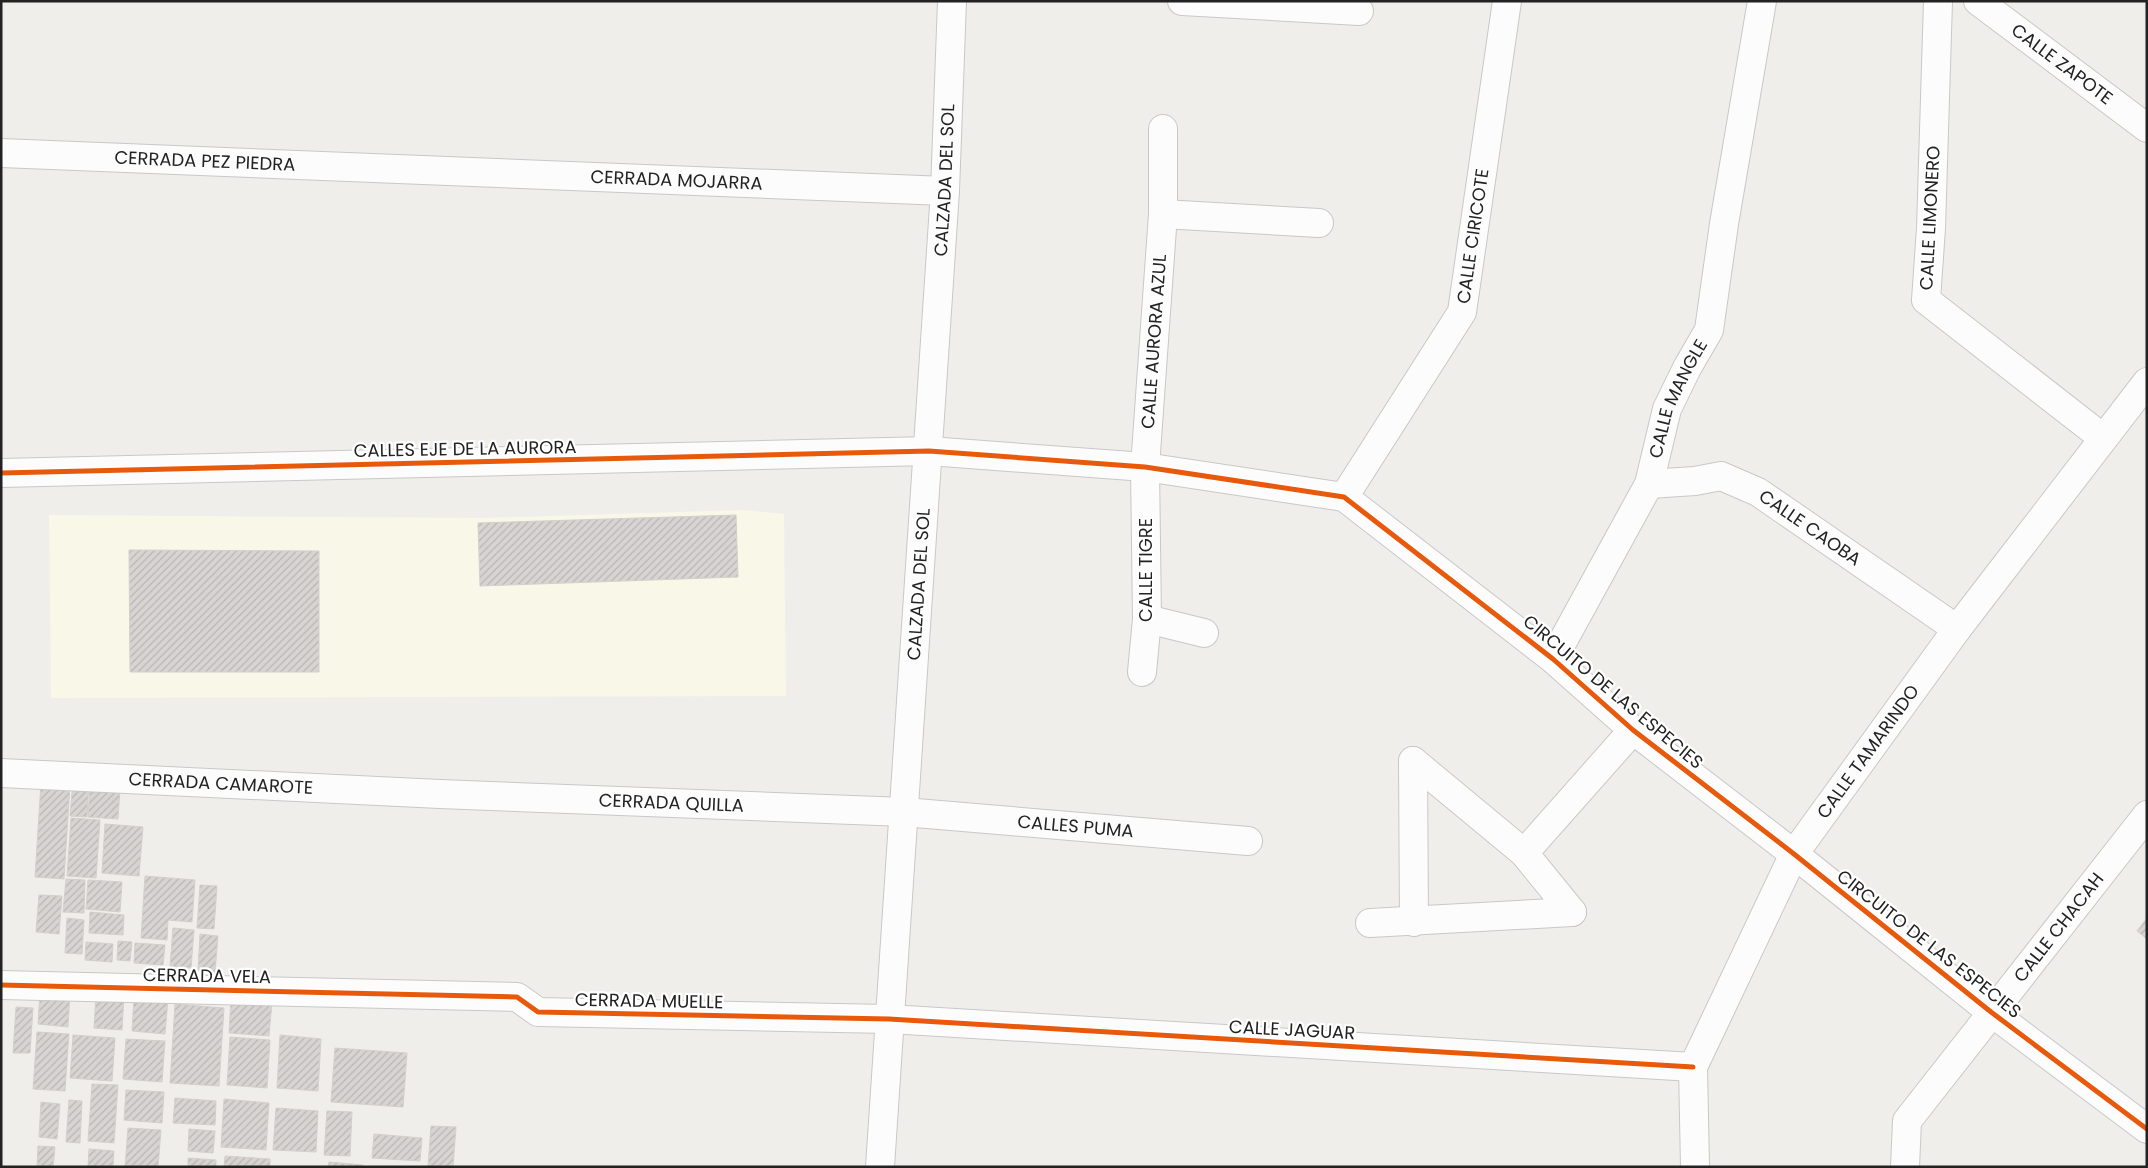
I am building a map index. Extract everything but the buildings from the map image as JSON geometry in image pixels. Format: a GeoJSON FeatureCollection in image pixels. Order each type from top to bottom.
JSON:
{"type":"FeatureCollection","features":[{"type":"Feature","properties":{"kind":"street","name":"CALZADA DEL SOL"},"geometry":{"type":"LineString","coordinates":[[880,1167],[929,451],[945,191],[952,1]]}},
{"type":"Feature","properties":{"kind":"street"},"geometry":{"type":"LineString","coordinates":[[1182,1],[1359,11]]}},
{"type":"Feature","properties":{"kind":"street","name":"CALLE CIRICOTE"},"geometry":{"type":"LineString","coordinates":[[1344,497],[1462,312],[1507,1]]}},
{"type":"Feature","properties":{"kind":"street","name":"CALLE MANGLE"},"geometry":{"type":"LineString","coordinates":[[1553,659],[1649,484],[1667,408],[1709,330],[1724,224],[1762,1]]}},
{"type":"Feature","properties":{"kind":"street","name":"CALLE LIMONERO"},"geometry":{"type":"LineString","coordinates":[[1938,1],[1931,228],[1926,300],[2103,438]]}},
{"type":"Feature","properties":{"kind":"street","name":"CALLE ZAPOTE"},"geometry":{"type":"LineString","coordinates":[[1978,1],[2147,128]]}},
{"type":"Feature","properties":{"kind":"street","name":"CALLE AURORA AZUL"},"geometry":{"type":"LineString","coordinates":[[1145,467],[1162,214],[1163,129]]}},
{"type":"Feature","properties":{"kind":"street","name":"CERRADA PEZ PIEDRA"},"geometry":{"type":"LineString","coordinates":[[1,153],[408,171]]}},
{"type":"Feature","properties":{"kind":"street","name":"CERRADA MOJARRA"},"geometry":{"type":"LineString","coordinates":[[408,171],[945,191]]}},
{"type":"Feature","properties":{"kind":"street"},"geometry":{"type":"LineString","coordinates":[[1162,214],[1319,222]]}},
{"type":"Feature","properties":{"kind":"street","name":"CALLE TAMARINDO"},"geometry":{"type":"LineString","coordinates":[[1695,1167],[1693,1067],[1794,854],[1957,629],[2147,382]]}},
{"type":"Feature","properties":{"kind":"street","name":"CIRCUITO DE LAS ESPECIES"},"geometry":{"type":"LineString","coordinates":[[929,451],[1145,467],[1344,497],[1553,659],[1633,730],[1794,854],[1991,1012],[2147,1129]]}},
{"type":"Feature","properties":{"kind":"street","name":"CALLES EJE DE LA AURORA"},"geometry":{"type":"LineString","coordinates":[[1,473],[929,451]]}},
{"type":"Feature","properties":{"kind":"street","name":"CALLE TIGRE"},"geometry":{"type":"LineString","coordinates":[[1142,672],[1147,619],[1145,467]]}},
{"type":"Feature","properties":{"kind":"street","name":"CALLE CAOBA"},"geometry":{"type":"LineString","coordinates":[[1649,484],[1695,481],[1721,476],[1758,492],[1957,629]]}},
{"type":"Feature","properties":{"kind":"street"},"geometry":{"type":"LineString","coordinates":[[1147,619],[1204,633]]}},
{"type":"Feature","properties":{"kind":"street"},"geometry":{"type":"LineString","coordinates":[[1524,853],[1633,730]]}},
{"type":"Feature","properties":{"kind":"street"},"geometry":{"type":"LineString","coordinates":[[1370,923],[1414,922],[1572,912],[1524,853],[1413,761],[1414,922]]}},
{"type":"Feature","properties":{"kind":"street","name":"CERRADA CAMAROTE"},"geometry":{"type":"LineString","coordinates":[[1,774],[440,794]]}},
{"type":"Feature","properties":{"kind":"street","name":"CERRADA QUILLA"},"geometry":{"type":"LineString","coordinates":[[440,794],[904,812]]}},
{"type":"Feature","properties":{"kind":"street","name":"CALLES PUMA"},"geometry":{"type":"LineString","coordinates":[[904,812],[1248,841]]}},
{"type":"Feature","properties":{"kind":"street","name":"CALLE CHACAH"},"geometry":{"type":"LineString","coordinates":[[1905,1167],[1907,1122],[1991,1012],[2147,815]]}},
{"type":"Feature","properties":{"kind":"street","name":"CERRADA VELA"},"geometry":{"type":"LineString","coordinates":[[1,985],[413,995]]}},
{"type":"Feature","properties":{"kind":"street","name":"CERRADA MUELLE"},"geometry":{"type":"LineString","coordinates":[[413,995],[517,996],[538,1012],[889,1019]]}},
{"type":"Feature","properties":{"kind":"street","name":"CALLE JAGUAR"},"geometry":{"type":"LineString","coordinates":[[889,1019],[1693,1067]]}},
{"type":"Feature","properties":{"kind":"shaded area"},"geometry":{"type":"Polygon","coordinates":[[[743,510],[784,514],[786,696],[51,698],[49,515],[485,518],[743,510]]]}},
{"type":"Feature","properties":{"kind":"cycle path"},"geometry":{"type":"LineString","coordinates":[[1,473],[929,451],[1145,467],[1344,497],[1553,659],[1633,730],[1794,854],[1991,1012],[2147,1129]]}},
{"type":"Feature","properties":{"kind":"cycle path"},"geometry":{"type":"LineString","coordinates":[[1,985],[517,997],[538,1012],[889,1019],[1693,1067]]}}]}
